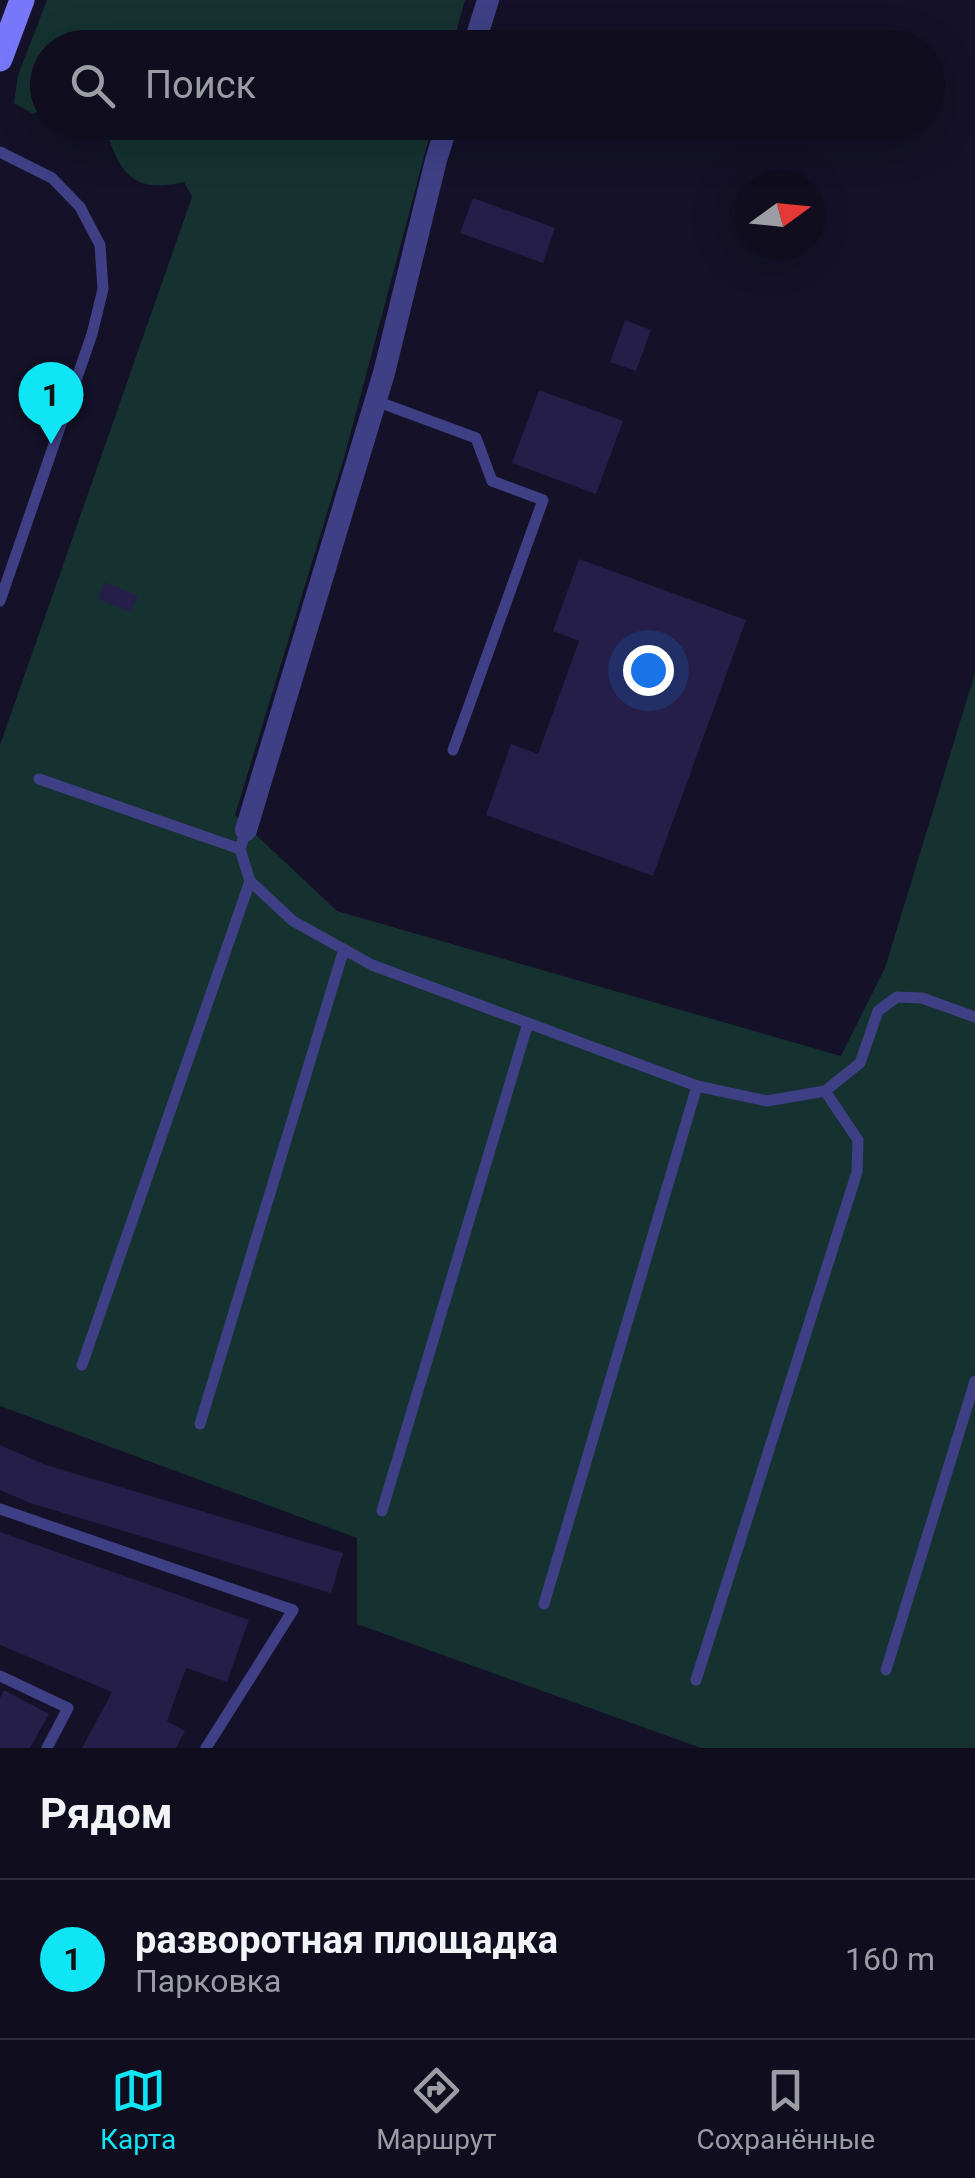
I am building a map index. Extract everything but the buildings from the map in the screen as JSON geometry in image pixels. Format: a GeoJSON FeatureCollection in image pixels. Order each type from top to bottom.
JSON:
{"type":"FeatureCollection","features":[{"type":"Feature","properties":{"kind":"street"},"geometry":{"type":"LineString","coordinates":[[0,59],[22,0]]}},
{"type":"Feature","properties":{"kind":"street"},"geometry":{"type":"LineString","coordinates":[[479,30],[488,0]]}},
{"type":"Feature","properties":{"kind":"street"},"geometry":{"type":"LineString","coordinates":[[243,840],[376,401],[443,140]]}},
{"type":"Feature","properties":{"kind":"lane"},"geometry":{"type":"LineString","coordinates":[[0,152],[52,178],[80,207],[100,245],[103,288],[92,334],[0,601]]}},
{"type":"Feature","properties":{"kind":"lane"},"geometry":{"type":"LineString","coordinates":[[376,401],[476,438],[492,482],[544,500],[453,750]]}},
{"type":"Feature","properties":{"kind":"lane"},"geometry":{"type":"LineString","coordinates":[[39,779],[243,840],[250,880],[82,1366]]}},
{"type":"Feature","properties":{"kind":"lane"},"geometry":{"type":"LineString","coordinates":[[250,880],[293,921],[372,964],[697,1086],[767,1102],[826,1090],[860,1063],[878,1011],[897,997],[922,998],[975,1017]]}},
{"type":"Feature","properties":{"kind":"lane"},"geometry":{"type":"LineString","coordinates":[[200,1424],[344,949]]}},
{"type":"Feature","properties":{"kind":"lane"},"geometry":{"type":"LineString","coordinates":[[382,1511],[528,1022]]}},
{"type":"Feature","properties":{"kind":"lane"},"geometry":{"type":"LineString","coordinates":[[544,1604],[697,1086]]}},
{"type":"Feature","properties":{"kind":"lane"},"geometry":{"type":"LineString","coordinates":[[696,1680],[858,1172],[858,1140],[826,1090]]}},
{"type":"Feature","properties":{"kind":"lane"},"geometry":{"type":"LineString","coordinates":[[886,1670],[975,1382]]}},
{"type":"Feature","properties":{"kind":"lane"},"geometry":{"type":"LineString","coordinates":[[0,1508],[293,1610],[206,1748]]}},
{"type":"Feature","properties":{"kind":"lane"},"geometry":{"type":"LineString","coordinates":[[0,1676],[68,1708],[47,1748]]}},
{"type":"Feature","properties":{"kind":"green space"},"geometry":{"type":"Polygon","coordinates":[[[47,0],[465,0],[457,30],[35,30],[47,0]]]}},
{"type":"Feature","properties":{"kind":"green space"},"geometry":{"type":"Polygon","coordinates":[[[30,44],[30,112],[14,103],[18,75],[30,44]]]}},
{"type":"Feature","properties":{"kind":"green space"},"geometry":{"type":"Polygon","coordinates":[[[110,140],[428,140],[345,454],[235,815],[337,911],[841,1056],[885,968],[975,673],[975,1748],[701,1748],[357,1624],[357,1538],[0,1406],[0,745],[192,197],[184,182],[151,185],[139,181],[121,166],[110,140]]]}},
{"type":"Feature","properties":{"kind":"place","name":"разворотная площадка"},"geometry":{"type":"Point","coordinates":[51,444]}}]}
